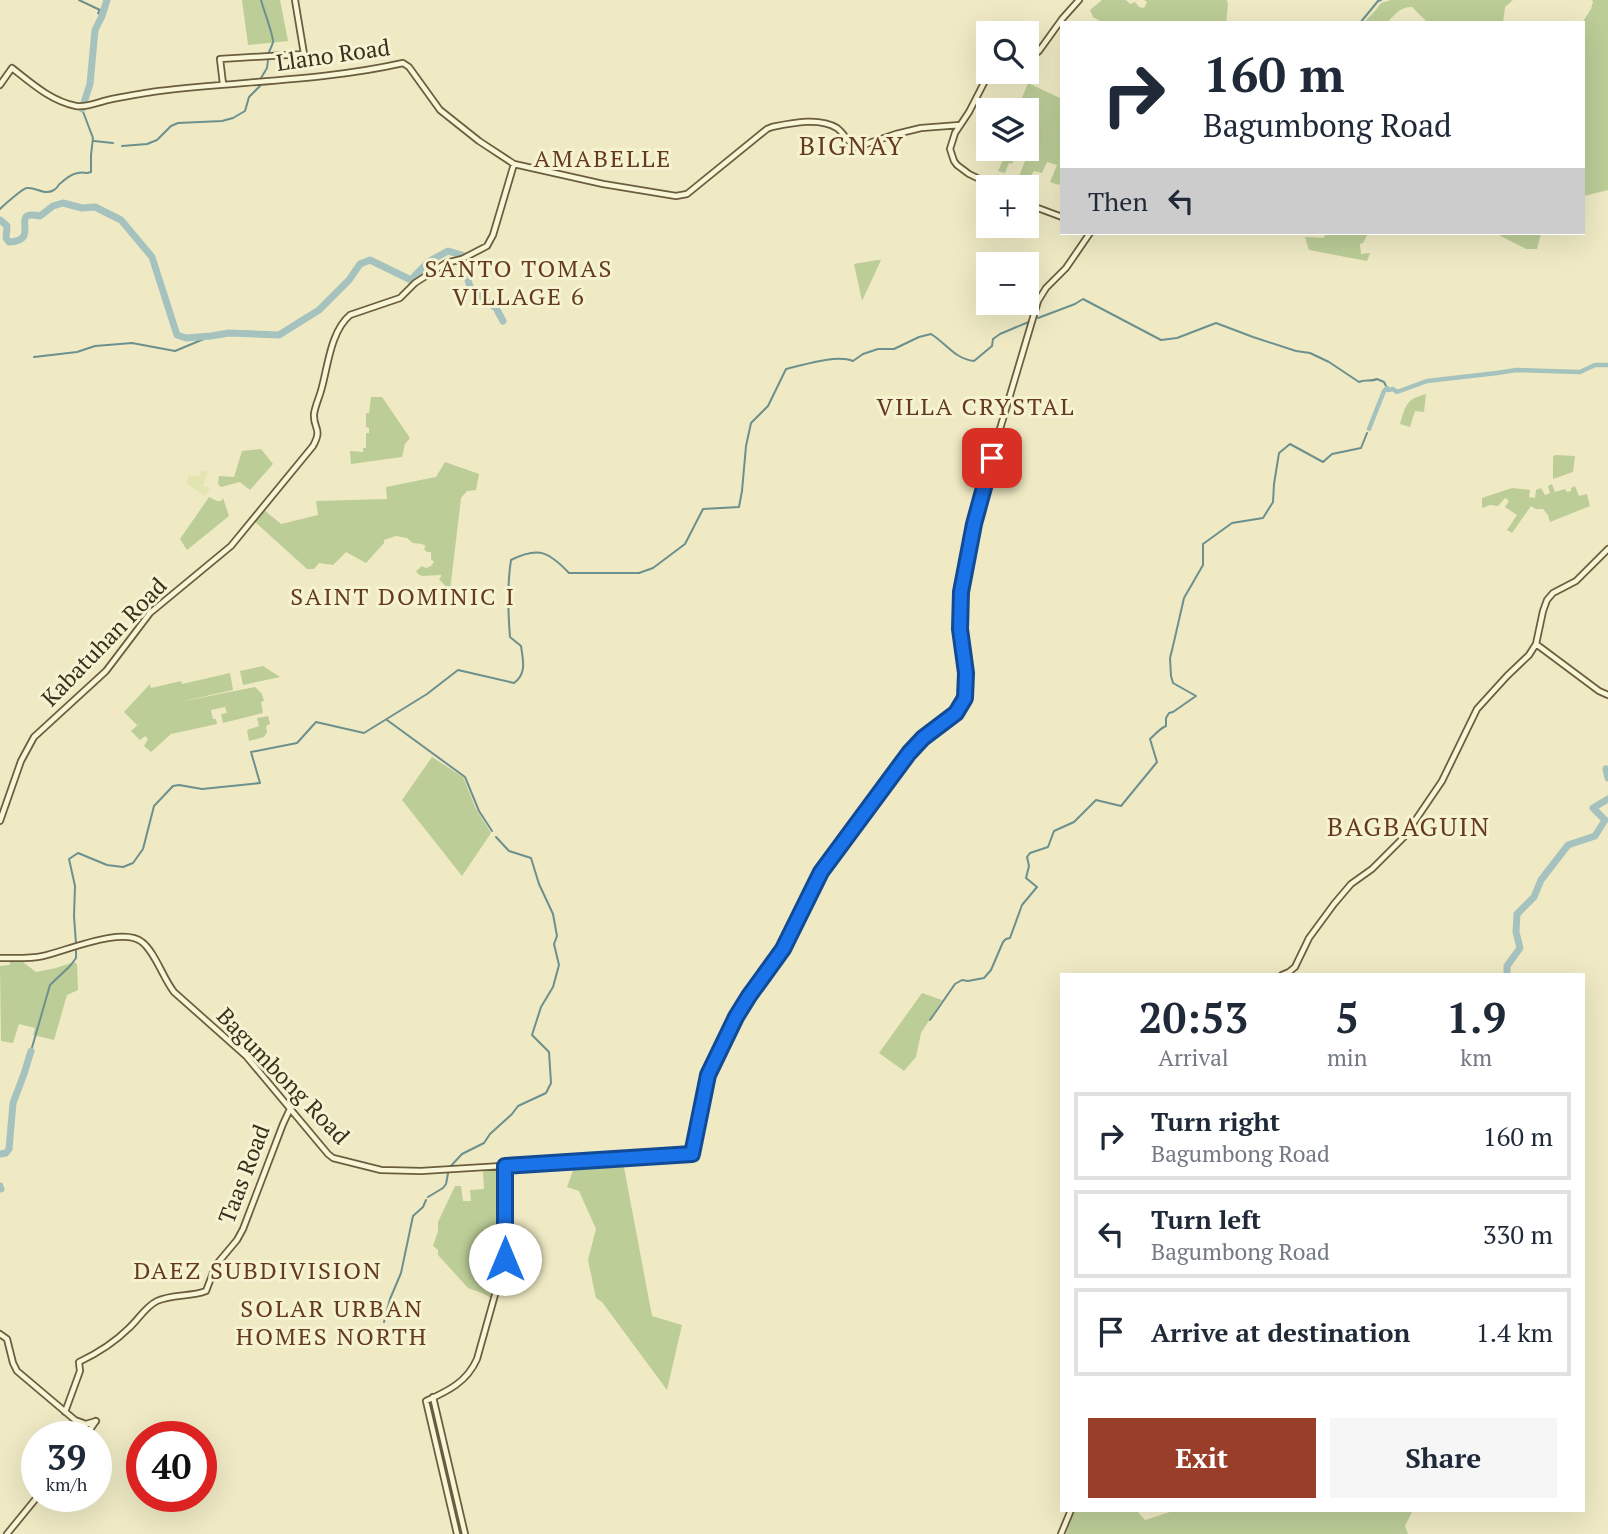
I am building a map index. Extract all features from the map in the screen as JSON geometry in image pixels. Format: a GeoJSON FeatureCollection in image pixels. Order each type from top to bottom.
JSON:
{"type":"FeatureCollection","features":[{"type":"Feature","properties":{"kind":"main road"},"geometry":{"type":"LineString","coordinates":[[223,84],[220,60],[304,54],[295,0]]}},
{"type":"Feature","properties":{"kind":"main road"},"geometry":{"type":"LineString","coordinates":[[1061,21],[1079,0]]}},
{"type":"Feature","properties":{"kind":"main road"},"geometry":{"type":"LineString","coordinates":[[1039,51],[1060,22]]}},
{"type":"Feature","properties":{"kind":"main road","name":"Llano Road"},"geometry":{"type":"LineString","coordinates":[[0,85],[12,68],[43,92],[82,106],[136,95],[223,84],[297,79],[403,63],[409,66],[440,110],[514,164],[676,197],[687,194],[767,129],[777,126],[822,122],[839,130],[851,145],[857,147],[921,128],[960,125]]}},
{"type":"Feature","properties":{"kind":"main road"},"geometry":{"type":"LineString","coordinates":[[976,177],[954,161],[950,149],[951,141],[984,84]]}},
{"type":"Feature","properties":{"kind":"main road","name":"Kabatuhan Road"},"geometry":{"type":"LineString","coordinates":[[0,821],[21,761],[34,737],[101,676],[150,613],[231,546],[313,446],[318,432],[314,415],[334,344],[346,318],[400,298],[415,283],[446,263],[466,257],[487,246],[514,164]]}},
{"type":"Feature","properties":{"kind":"main road"},"geometry":{"type":"LineString","coordinates":[[1039,209],[1060,216]]}},
{"type":"Feature","properties":{"kind":"main road","name":"Bagumbong Road"},"geometry":{"type":"LineString","coordinates":[[0,958],[39,957],[116,937],[134,937],[143,942],[174,992],[239,1049],[333,1158],[380,1170],[421,1171],[692,1154],[708,1075],[739,1012],[783,949],[821,872],[909,753],[923,738],[951,718],[963,702],[966,673],[960,629],[960,601],[968,547],[986,476],[1038,301],[1046,288],[1066,268],[1089,235]]}},
{"type":"Feature","properties":{"kind":"main road"},"geometry":{"type":"LineString","coordinates":[[1287,973],[1294,967],[1309,938],[1351,884],[1373,869],[1404,837],[1442,781],[1477,709],[1536,644],[1547,600],[1553,593],[1576,581],[1608,550]]}},
{"type":"Feature","properties":{"kind":"main road"},"geometry":{"type":"LineString","coordinates":[[1536,644],[1608,695]]}},
{"type":"Feature","properties":{"kind":"main road","name":"Taas Road"},"geometry":{"type":"LineString","coordinates":[[65,1412],[80,1371],[79,1362],[111,1345],[148,1307],[158,1301],[206,1291],[216,1265],[243,1229],[290,1109]]}},
{"type":"Feature","properties":{"kind":"main road"},"geometry":{"type":"LineString","coordinates":[[457,1534],[426,1401],[442,1394],[470,1374],[477,1359],[505,1259],[505,1166]]}},
{"type":"Feature","properties":{"kind":"main road"},"geometry":{"type":"LineString","coordinates":[[0,1334],[6,1339],[17,1371],[78,1421]]}},
{"type":"Feature","properties":{"kind":"main road"},"geometry":{"type":"LineString","coordinates":[[433,1397],[465,1534]]}},
{"type":"Feature","properties":{"kind":"main road"},"geometry":{"type":"LineString","coordinates":[[8,1534],[25,1512]]}},
{"type":"Feature","properties":{"kind":"main road"},"geometry":{"type":"LineString","coordinates":[[1061,1534],[1070,1512]]}},
{"type":"Feature","properties":{"kind":"green space"},"geometry":{"type":"Polygon","coordinates":[[[242,0],[280,0],[288,41],[248,45],[242,0]]]}},
{"type":"Feature","properties":{"kind":"green space"},"geometry":{"type":"Polygon","coordinates":[[[1102,0],[1126,0],[1144,8],[1147,2],[1144,0],[1227,0],[1228,5],[1226,21],[1100,21],[1093,17],[1090,10],[1102,0]]]}},
{"type":"Feature","properties":{"kind":"green space"},"geometry":{"type":"Polygon","coordinates":[[[1391,0],[1513,0],[1505,7],[1503,21],[1426,21],[1412,7],[1408,7],[1389,21],[1365,21],[1381,3],[1391,0]]]}},
{"type":"Feature","properties":{"kind":"green space"},"geometry":{"type":"Polygon","coordinates":[[[1592,0],[1608,0],[1608,190],[1585,196],[1583,21],[1592,0]]]}},
{"type":"Feature","properties":{"kind":"green space"},"geometry":{"type":"Polygon","coordinates":[[[1028,84],[1030,84],[1060,98],[1060,182],[1059,185],[1050,182],[1057,165],[1047,162],[1042,173],[1034,171],[1031,175],[1019,175],[1025,161],[1039,161],[1039,98],[1022,98],[1028,84]]]}},
{"type":"Feature","properties":{"kind":"green space"},"geometry":{"type":"Polygon","coordinates":[[[1003,161],[1013,161],[1012,164],[1009,163],[1005,173],[998,171],[1003,161]]]}},
{"type":"Feature","properties":{"kind":"green space"},"geometry":{"type":"Polygon","coordinates":[[[1325,235],[1367,235],[1360,244],[1361,254],[1370,253],[1367,261],[1309,250],[1305,237],[1323,238],[1325,235]]]}},
{"type":"Feature","properties":{"kind":"green space"},"geometry":{"type":"Polygon","coordinates":[[[1499,235],[1540,235],[1537,249],[1526,249],[1499,235]]]}},
{"type":"Feature","properties":{"kind":"green space"},"geometry":{"type":"Polygon","coordinates":[[[881,260],[862,301],[854,264],[881,260]]]}},
{"type":"Feature","properties":{"kind":"green space"},"geometry":{"type":"Polygon","coordinates":[[[1426,394],[1424,412],[1415,411],[1410,427],[1400,424],[1407,404],[1426,394]]]}},
{"type":"Feature","properties":{"kind":"green space"},"geometry":{"type":"Polygon","coordinates":[[[371,397],[382,397],[410,438],[405,444],[402,457],[351,464],[350,451],[363,452],[363,448],[366,448],[366,433],[369,433],[369,428],[366,427],[366,413],[369,413],[371,397]]]}},
{"type":"Feature","properties":{"kind":"green space"},"geometry":{"type":"Polygon","coordinates":[[[261,449],[273,464],[250,490],[240,482],[221,487],[218,484],[219,476],[234,477],[242,451],[261,449]]]}},
{"type":"Feature","properties":{"kind":"green space"},"geometry":{"type":"Polygon","coordinates":[[[1555,455],[1575,456],[1573,472],[1553,479],[1555,455]]]}},
{"type":"Feature","properties":{"kind":"green space"},"geometry":{"type":"Polygon","coordinates":[[[445,462],[479,474],[476,490],[467,491],[461,498],[450,591],[439,579],[441,575],[418,574],[416,571],[422,566],[426,568],[434,562],[431,552],[424,549],[426,546],[413,543],[407,538],[396,536],[384,540],[366,563],[346,552],[333,565],[319,563],[314,569],[307,569],[254,521],[263,509],[281,524],[318,515],[316,501],[387,499],[386,487],[436,477],[445,462]]]}},
{"type":"Feature","properties":{"kind":"green space"},"geometry":{"type":"Polygon","coordinates":[[[201,471],[208,472],[203,486],[210,488],[205,496],[187,484],[188,475],[200,476],[201,471]]]}},
{"type":"Feature","properties":{"kind":"green space"},"geometry":{"type":"Polygon","coordinates":[[[1552,484],[1555,492],[1565,489],[1567,492],[1571,491],[1575,486],[1579,496],[1587,494],[1590,506],[1550,522],[1543,509],[1531,506],[1512,533],[1507,530],[1517,515],[1505,507],[1509,501],[1505,498],[1498,506],[1482,508],[1482,498],[1512,488],[1530,490],[1529,497],[1535,498],[1536,490],[1541,488],[1545,495],[1550,493],[1548,486],[1552,484]]]}},
{"type":"Feature","properties":{"kind":"green space"},"geometry":{"type":"Polygon","coordinates":[[[209,497],[217,501],[223,498],[229,516],[187,550],[180,539],[209,497]]]}},
{"type":"Feature","properties":{"kind":"green space"},"geometry":{"type":"Polygon","coordinates":[[[263,666],[280,677],[243,685],[240,671],[263,666]]]}},
{"type":"Feature","properties":{"kind":"green space"},"geometry":{"type":"Polygon","coordinates":[[[230,673],[233,690],[179,702],[255,687],[262,694],[263,713],[223,723],[221,714],[227,713],[225,707],[211,710],[217,724],[171,734],[151,752],[144,746],[148,739],[145,736],[140,740],[131,731],[141,722],[137,725],[124,712],[150,684],[151,688],[181,681],[182,684],[230,673]]]}},
{"type":"Feature","properties":{"kind":"green space"},"geometry":{"type":"Polygon","coordinates":[[[268,716],[270,724],[266,726],[264,737],[249,741],[247,730],[259,726],[257,718],[268,716]]]}},
{"type":"Feature","properties":{"kind":"green space"},"geometry":{"type":"Polygon","coordinates":[[[432,757],[463,777],[476,809],[491,833],[462,876],[402,800],[432,757]]]}},
{"type":"Feature","properties":{"kind":"green space"},"geometry":{"type":"Polygon","coordinates":[[[9,959],[19,959],[36,972],[74,962],[77,964],[78,990],[67,995],[54,1040],[33,1035],[35,1028],[19,1024],[13,1043],[1,1041],[0,966],[10,965],[9,959]]]}},
{"type":"Feature","properties":{"kind":"green space"},"geometry":{"type":"Polygon","coordinates":[[[922,993],[942,1000],[921,1033],[916,1057],[904,1071],[879,1053],[922,993]]]}},
{"type":"Feature","properties":{"kind":"green space"},"geometry":{"type":"Polygon","coordinates":[[[623,1162],[652,1316],[682,1325],[667,1390],[602,1302],[596,1298],[588,1260],[596,1229],[579,1191],[567,1187],[575,1165],[623,1162]]]}},
{"type":"Feature","properties":{"kind":"green space"},"geometry":{"type":"Polygon","coordinates":[[[502,1170],[503,1258],[491,1298],[468,1288],[433,1246],[438,1222],[455,1186],[461,1186],[463,1201],[471,1201],[470,1190],[484,1189],[483,1171],[502,1170]]]}},
{"type":"Feature","properties":{"kind":"green space"},"geometry":{"type":"Polygon","coordinates":[[[1073,1512],[1138,1512],[1145,1520],[1170,1512],[1412,1512],[1405,1526],[1408,1534],[1066,1534],[1073,1512]]]}},
{"type":"Feature","properties":{"kind":"waterway"},"geometry":{"type":"LineString","coordinates":[[79,0],[100,10],[98,13],[102,16]]}},
{"type":"Feature","properties":{"kind":"waterway"},"geometry":{"type":"LineString","coordinates":[[82,109],[90,84],[95,30],[107,0]]}},
{"type":"Feature","properties":{"kind":"waterway"},"geometry":{"type":"LineString","coordinates":[[261,0],[273,39],[268,54]]}},
{"type":"Feature","properties":{"kind":"waterway"},"geometry":{"type":"LineString","coordinates":[[1362,21],[1381,0]]}},
{"type":"Feature","properties":{"kind":"waterway"},"geometry":{"type":"LineString","coordinates":[[261,78],[268,60]]}},
{"type":"Feature","properties":{"kind":"waterway"},"geometry":{"type":"LineString","coordinates":[[122,146],[147,144],[157,140],[178,123],[233,118],[245,111],[249,97],[260,86]]}},
{"type":"Feature","properties":{"kind":"waterway"},"geometry":{"type":"LineString","coordinates":[[0,209],[25,189],[50,192],[74,174],[91,172],[93,138],[82,109]]}},
{"type":"Feature","properties":{"kind":"waterway"},"geometry":{"type":"LineString","coordinates":[[94,141],[113,143]]}},
{"type":"Feature","properties":{"kind":"waterway"},"geometry":{"type":"LineString","coordinates":[[0,220],[7,226],[6,238],[9,242],[24,237],[26,217],[40,216],[53,206],[63,203],[82,208],[95,207],[121,220],[152,257],[177,335],[186,338],[229,333],[279,335],[319,310],[349,280],[360,264],[370,260],[411,280],[428,262],[448,251],[465,256],[470,273],[470,287],[496,308],[503,321]]}},
{"type":"Feature","properties":{"kind":"waterway"},"geometry":{"type":"LineString","coordinates":[[1038,318],[1083,299],[1161,340],[1177,338],[1216,323],[1296,351],[1310,353],[1359,382],[1377,379],[1384,382],[1387,388]]}},
{"type":"Feature","properties":{"kind":"waterway"},"geometry":{"type":"LineString","coordinates":[[76,944],[75,886],[69,859],[78,853],[107,865],[123,867],[133,863],[143,849],[154,806],[173,786],[202,789],[260,783],[251,752],[297,743],[316,722],[364,733],[427,694],[458,670],[514,683],[521,675],[523,661],[521,646],[510,637],[508,598],[511,560],[536,552],[549,556],[569,573],[639,573],[653,568],[685,544],[703,509],[739,507],[751,423],[768,406],[786,369],[829,359],[853,361],[863,354],[878,349],[894,349],[931,334],[956,354],[974,361],[992,346],[993,339],[1000,334],[1031,321]]}},
{"type":"Feature","properties":{"kind":"waterway"},"geometry":{"type":"LineString","coordinates":[[34,357],[77,352],[95,346],[132,343],[175,351],[211,336]]}},
{"type":"Feature","properties":{"kind":"waterway"},"geometry":{"type":"LineString","coordinates":[[1369,429],[1387,388],[1397,392],[1427,381],[1516,370],[1580,372],[1595,365],[1608,365]]}},
{"type":"Feature","properties":{"kind":"waterway"},"geometry":{"type":"LineString","coordinates":[[930,1020],[955,984],[962,980],[984,978],[991,970],[1003,942],[1010,938],[1022,905],[1037,887],[1026,878],[1029,866],[1027,857],[1030,853],[1048,847],[1054,831],[1074,822],[1096,800],[1121,806],[1157,762],[1150,739],[1166,726],[1169,713],[1196,696],[1173,683],[1170,658],[1184,598],[1203,565],[1203,544],[1232,523],[1263,518],[1273,502],[1279,453],[1290,444],[1323,462],[1332,454],[1361,448],[1367,433]]}},
{"type":"Feature","properties":{"kind":"waterway"},"geometry":{"type":"LineString","coordinates":[[387,720],[465,777],[479,811],[492,831]]}},
{"type":"Feature","properties":{"kind":"waterway"},"geometry":{"type":"LineString","coordinates":[[1608,770],[1606,769],[1608,778]]}},
{"type":"Feature","properties":{"kind":"waterway"},"geometry":{"type":"LineString","coordinates":[[1507,973],[1507,966],[1520,948],[1516,932],[1517,914],[1534,897],[1541,880],[1568,845],[1595,836],[1605,820],[1593,808],[1608,799]]}},
{"type":"Feature","properties":{"kind":"waterway"},"geometry":{"type":"LineString","coordinates":[[428,1197],[443,1188],[449,1168],[462,1154],[484,1143],[518,1106],[546,1093],[551,1083],[549,1052],[532,1035],[541,1007],[553,987],[559,965],[554,944],[557,936],[553,914],[531,858],[509,851],[496,837]]}},
{"type":"Feature","properties":{"kind":"waterway"},"geometry":{"type":"LineString","coordinates":[[31,1051],[50,985],[76,958],[76,949]]}},
{"type":"Feature","properties":{"kind":"waterway"},"geometry":{"type":"LineString","coordinates":[[0,1154],[9,1149],[13,1103],[31,1051]]}},
{"type":"Feature","properties":{"kind":"waterway"},"geometry":{"type":"LineString","coordinates":[[384,1322],[401,1273],[413,1216],[426,1200]]}},
{"type":"Feature","properties":{"kind":"district","name":"BIGNAY"},"geometry":{"type":"Point","coordinates":[852,146]}},
{"type":"Feature","properties":{"kind":"district","name":"AMABELLE"},"geometry":{"type":"Point","coordinates":[603,159]}},
{"type":"Feature","properties":{"kind":"district","name":"SANTO TOMAS VILLAGE 6"},"geometry":{"type":"Point","coordinates":[519,283]}},
{"type":"Feature","properties":{"kind":"district","name":"VILLA CRYSTAL"},"geometry":{"type":"Point","coordinates":[976,407]}},
{"type":"Feature","properties":{"kind":"district","name":"SAINT DOMINIC I"},"geometry":{"type":"Point","coordinates":[403,597]}},
{"type":"Feature","properties":{"kind":"district","name":"BAGBAGUIN"},"geometry":{"type":"Point","coordinates":[1409,827]}},
{"type":"Feature","properties":{"kind":"district","name":"DAEZ SUBDIVISION"},"geometry":{"type":"Point","coordinates":[258,1271]}},
{"type":"Feature","properties":{"kind":"district","name":"SOLAR URBAN HOMES NORTH"},"geometry":{"type":"Point","coordinates":[332,1323]}},
{"type":"Feature","properties":{"kind":"route"},"geometry":{"type":"LineString","coordinates":[[505,1259],[505,1166],[692,1154],[708,1075],[739,1012],[783,949],[821,872],[909,753],[923,738],[951,718],[965,698],[966,673],[960,629],[961,592],[968,547],[992,458]]}}]}
